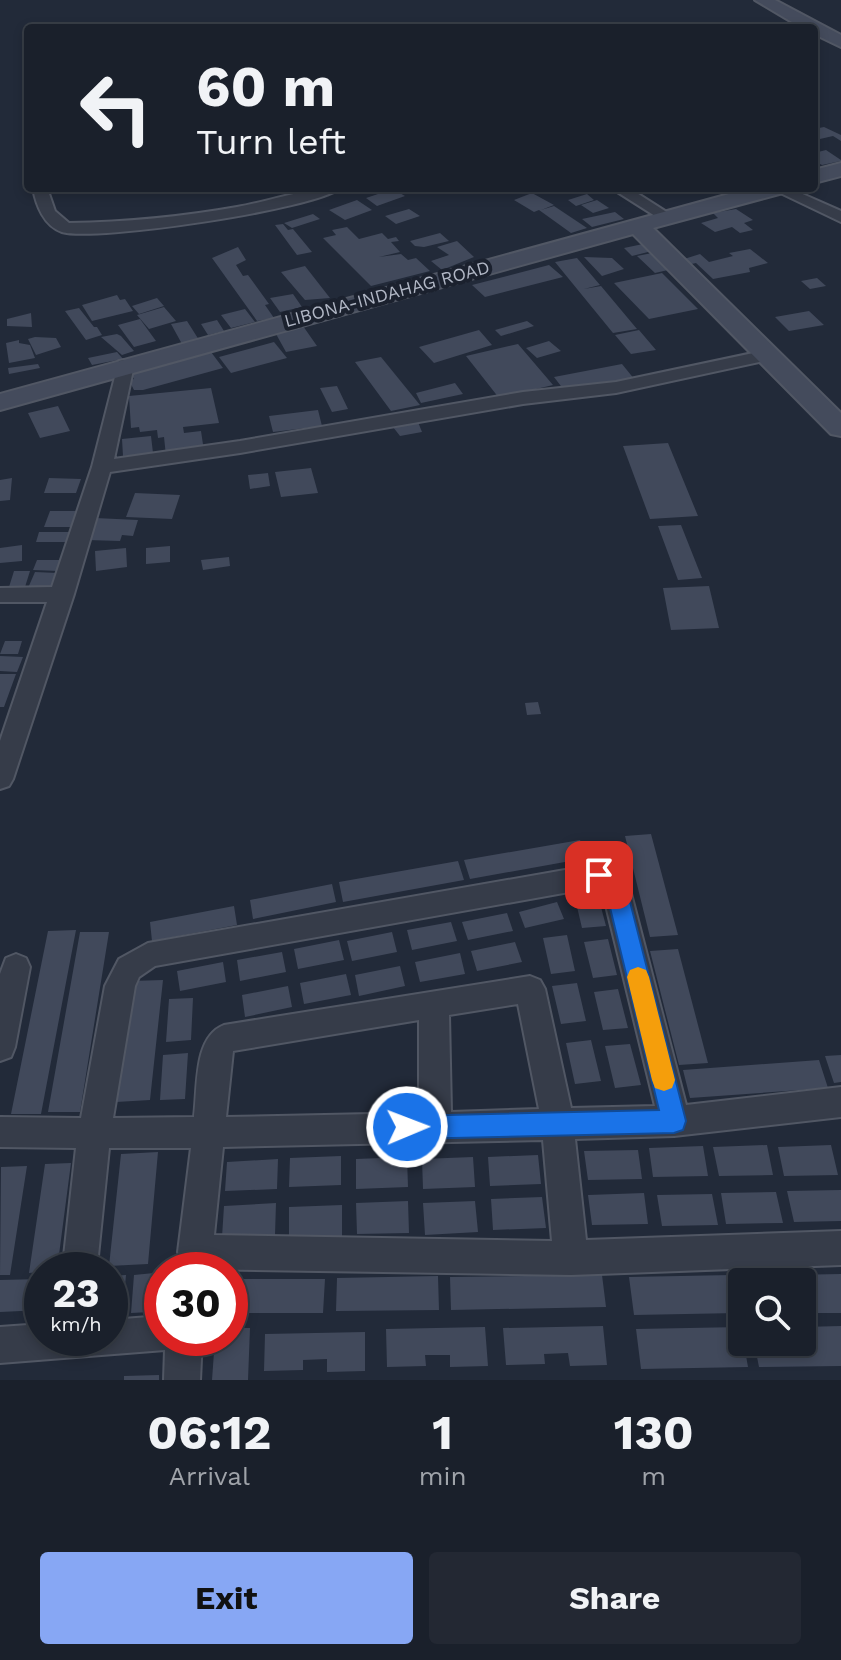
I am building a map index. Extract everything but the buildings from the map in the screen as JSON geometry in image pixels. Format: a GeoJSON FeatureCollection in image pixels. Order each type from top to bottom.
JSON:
{"type":"FeatureCollection","features":[{"type":"Feature","properties":{"kind":"main road"},"geometry":{"type":"LineString","coordinates":[[763,0],[808,24]]}},
{"type":"Feature","properties":{"kind":"main road"},"geometry":{"type":"LineString","coordinates":[[818,30],[841,42]]}},
{"type":"Feature","properties":{"kind":"main road"},"geometry":{"type":"LineString","coordinates":[[818,176],[839,171]]}},
{"type":"Feature","properties":{"kind":"main road","name":"LIBONA-INDAHAG ROAD"},"geometry":{"type":"LineString","coordinates":[[0,402],[125,365],[762,192]]}},
{"type":"Feature","properties":{"kind":"main road"},"geometry":{"type":"LineString","coordinates":[[639,227],[841,428]]}},
{"type":"Feature","properties":{"kind":"street"},"geometry":{"type":"LineString","coordinates":[[41,192],[44,209],[52,220],[66,228],[176,219],[297,200],[321,192]]}},
{"type":"Feature","properties":{"kind":"street"},"geometry":{"type":"LineString","coordinates":[[625,192],[668,218]]}},
{"type":"Feature","properties":{"kind":"street"},"geometry":{"type":"LineString","coordinates":[[785,192],[841,217]]}},
{"type":"Feature","properties":{"kind":"street"},"geometry":{"type":"LineString","coordinates":[[102,467],[240,447],[523,398],[569,395],[650,383],[767,355]]}},
{"type":"Feature","properties":{"kind":"street"},"geometry":{"type":"LineString","coordinates":[[0,779],[102,467],[125,365]]}},
{"type":"Feature","properties":{"kind":"street"},"geometry":{"type":"LineString","coordinates":[[0,595],[63,594]]}},
{"type":"Feature","properties":{"kind":"street"},"geometry":{"type":"LineString","coordinates":[[81,1252],[94,1134],[120,986],[129,968],[148,955],[599,875],[614,882],[674,1121]]}},
{"type":"Feature","properties":{"kind":"street"},"geometry":{"type":"LineString","coordinates":[[0,1047],[16,967]]}},
{"type":"Feature","properties":{"kind":"street"},"geometry":{"type":"LineString","coordinates":[[195,1252],[218,1046],[224,1039],[530,989],[558,1124],[571,1258]]}},
{"type":"Feature","properties":{"kind":"street"},"geometry":{"type":"LineString","coordinates":[[434,1005],[435,1126]]}},
{"type":"Feature","properties":{"kind":"street"},"geometry":{"type":"LineString","coordinates":[[0,1132],[208,1133],[674,1121],[841,1102]]}},
{"type":"Feature","properties":{"kind":"street"},"geometry":{"type":"LineString","coordinates":[[248,1261],[571,1258],[841,1248]]}},
{"type":"Feature","properties":{"kind":"street"},"geometry":{"type":"LineString","coordinates":[[0,1345],[24,1343]]}},
{"type":"Feature","properties":{"kind":"street"},"geometry":{"type":"LineString","coordinates":[[182,1380],[183,1356]]}},
{"type":"Feature","properties":{"kind":"slow traffic"},"geometry":{"type":"LineString","coordinates":[[638,977],[664,1080]]}},
{"type":"Feature","properties":{"kind":"route"},"geometry":{"type":"LineString","coordinates":[[407,1127],[674,1121],[614,882],[599,875]]}}]}
